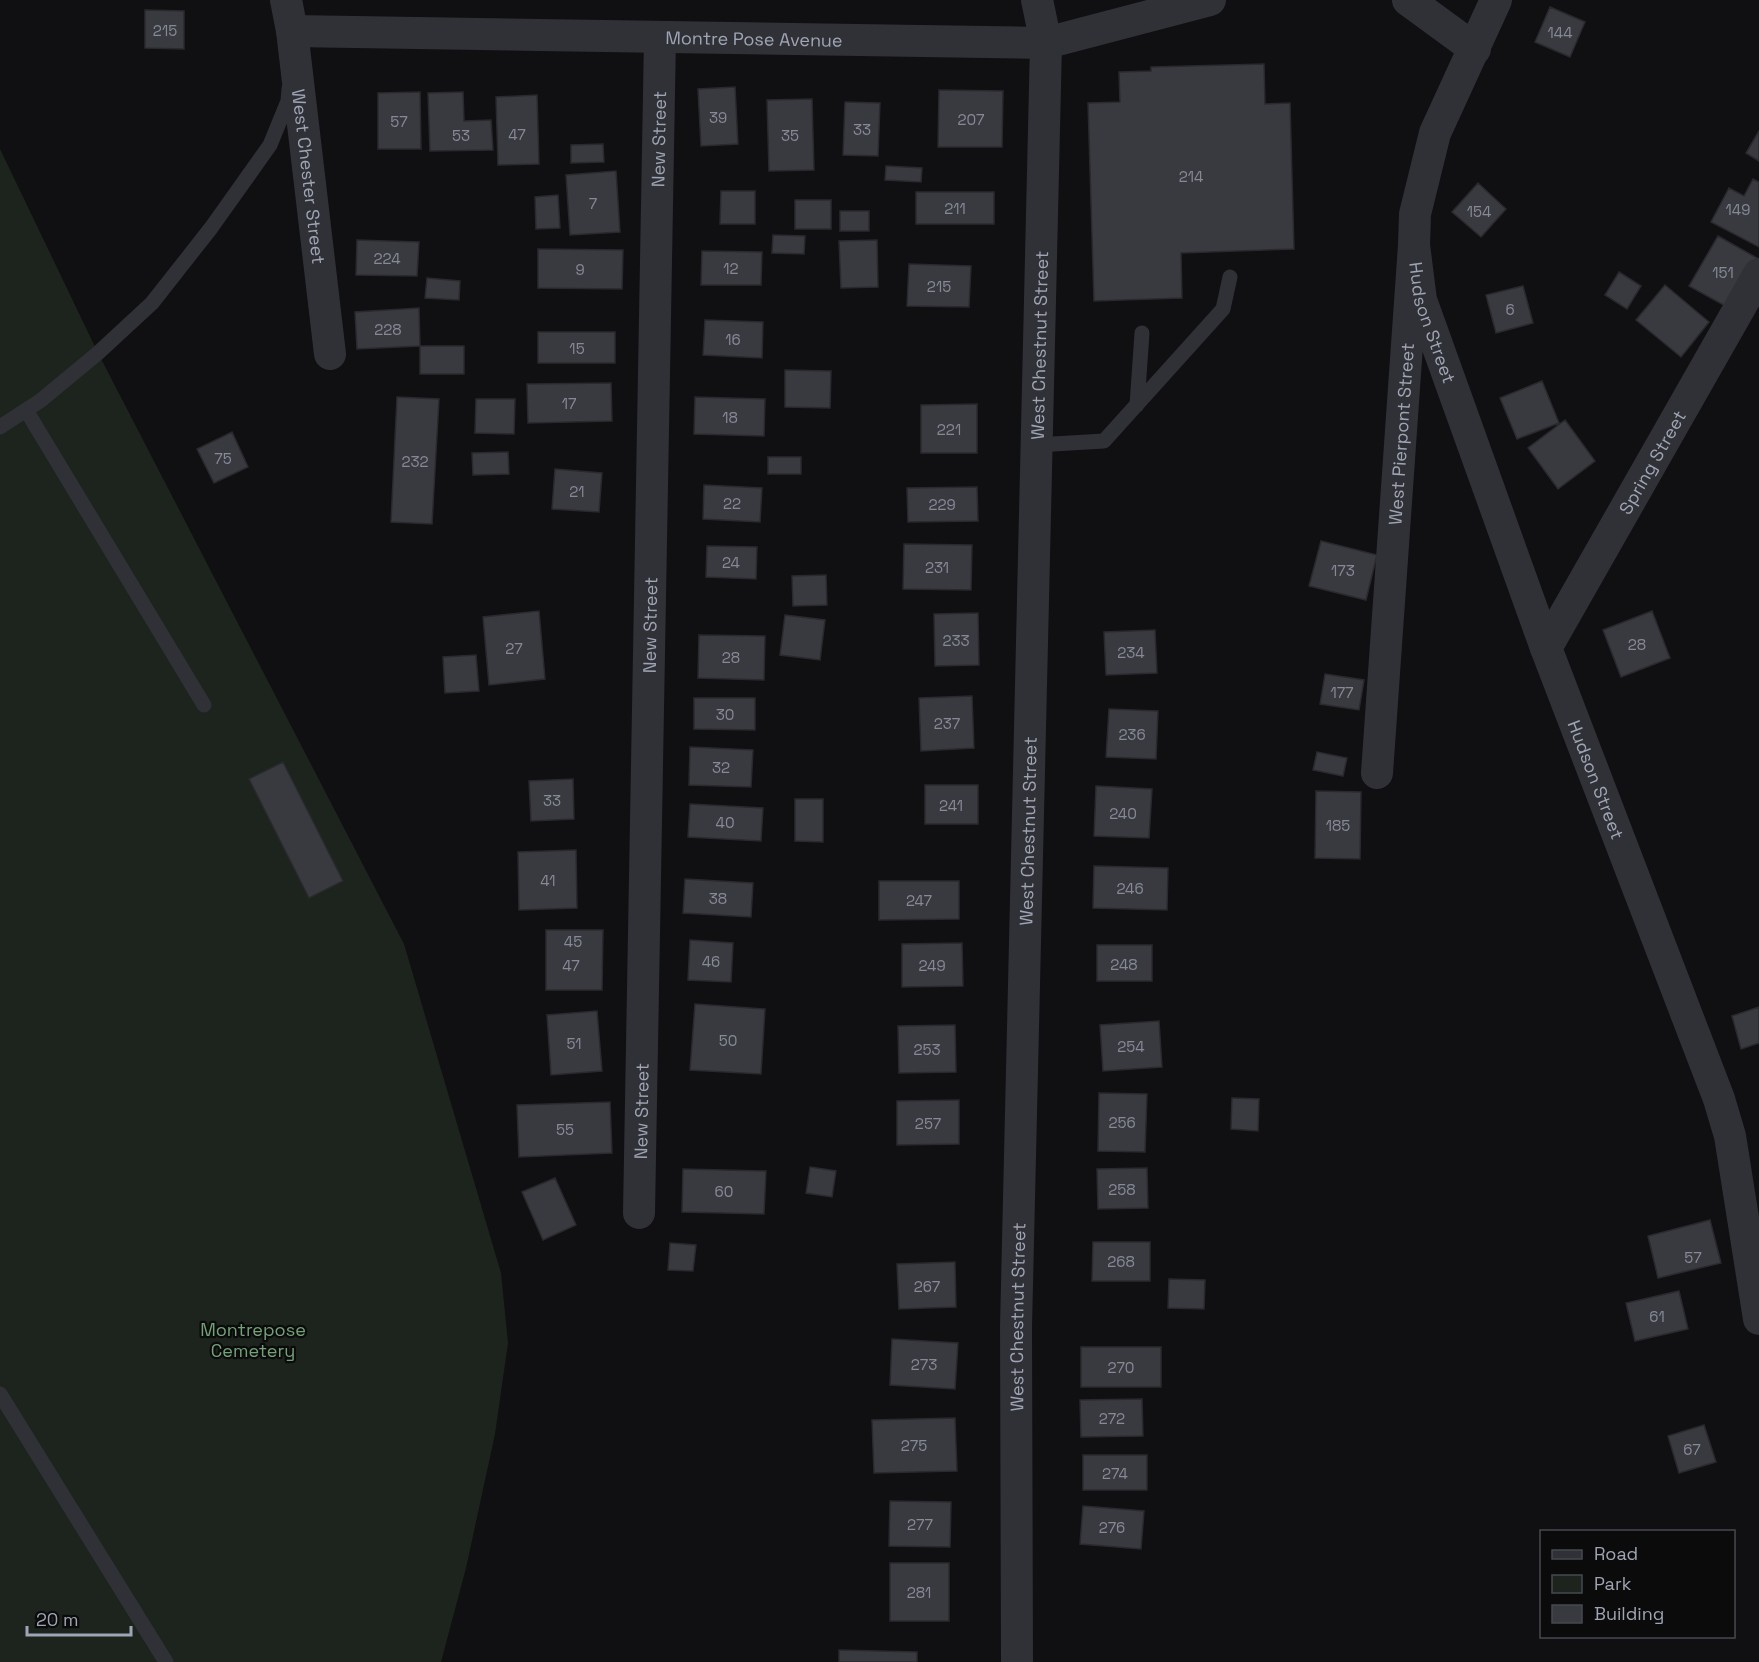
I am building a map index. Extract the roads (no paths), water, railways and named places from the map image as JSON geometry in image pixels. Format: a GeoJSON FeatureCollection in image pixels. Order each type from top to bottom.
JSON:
{"type":"FeatureCollection","features":[{"type":"Feature","properties":{"kind":"street","name":"West Chester Street"},"geometry":{"type":"LineString","coordinates":[[286,0],[292,31],[330,354]]}},
{"type":"Feature","properties":{"kind":"street","name":"West Chestnut Street"},"geometry":{"type":"LineString","coordinates":[[1017,1662],[1016,1327],[1046,43],[1037,0]]}},
{"type":"Feature","properties":{"kind":"street","name":"Montre Pose Avenue"},"geometry":{"type":"LineString","coordinates":[[292,31],[1046,43],[1210,0]]}},
{"type":"Feature","properties":{"kind":"street"},"geometry":{"type":"LineString","coordinates":[[1408,0],[1475,49]]}},
{"type":"Feature","properties":{"kind":"street","name":"West Pierpont Street"},"geometry":{"type":"LineString","coordinates":[[1377,773],[1415,214],[1435,133],[1496,0]]}},
{"type":"Feature","properties":{"kind":"street","name":"New Street"},"geometry":{"type":"LineString","coordinates":[[639,1213],[660,37]]}},
{"type":"Feature","properties":{"kind":"street","name":"Hudson Street"},"geometry":{"type":"LineString","coordinates":[[1414,245],[1421,300],[1546,648],[1719,1098],[1730,1136],[1759,1319]]}},
{"type":"Feature","properties":{"kind":"street","name":"Spring Street"},"geometry":{"type":"LineString","coordinates":[[1546,648],[1759,274]]}},
{"type":"Feature","properties":{"kind":"lane"},"geometry":{"type":"LineString","coordinates":[[0,426],[40,401],[88,362],[152,303],[211,228],[270,145],[288,101],[292,31]]}},
{"type":"Feature","properties":{"kind":"lane"},"geometry":{"type":"LineString","coordinates":[[1036,445],[1104,441],[1223,309],[1230,277]]}},
{"type":"Feature","properties":{"kind":"lane"},"geometry":{"type":"LineString","coordinates":[[1137,405],[1142,333]]}},
{"type":"Feature","properties":{"kind":"lane"},"geometry":{"type":"LineString","coordinates":[[26,410],[204,705]]}},
{"type":"Feature","properties":{"kind":"lane"},"geometry":{"type":"LineString","coordinates":[[0,1394],[166,1662]]}},
{"type":"Feature","properties":{"kind":"park label","name":"Montrepose Cemetery"},"geometry":{"type":"Point","coordinates":[253,1339]}}]}
